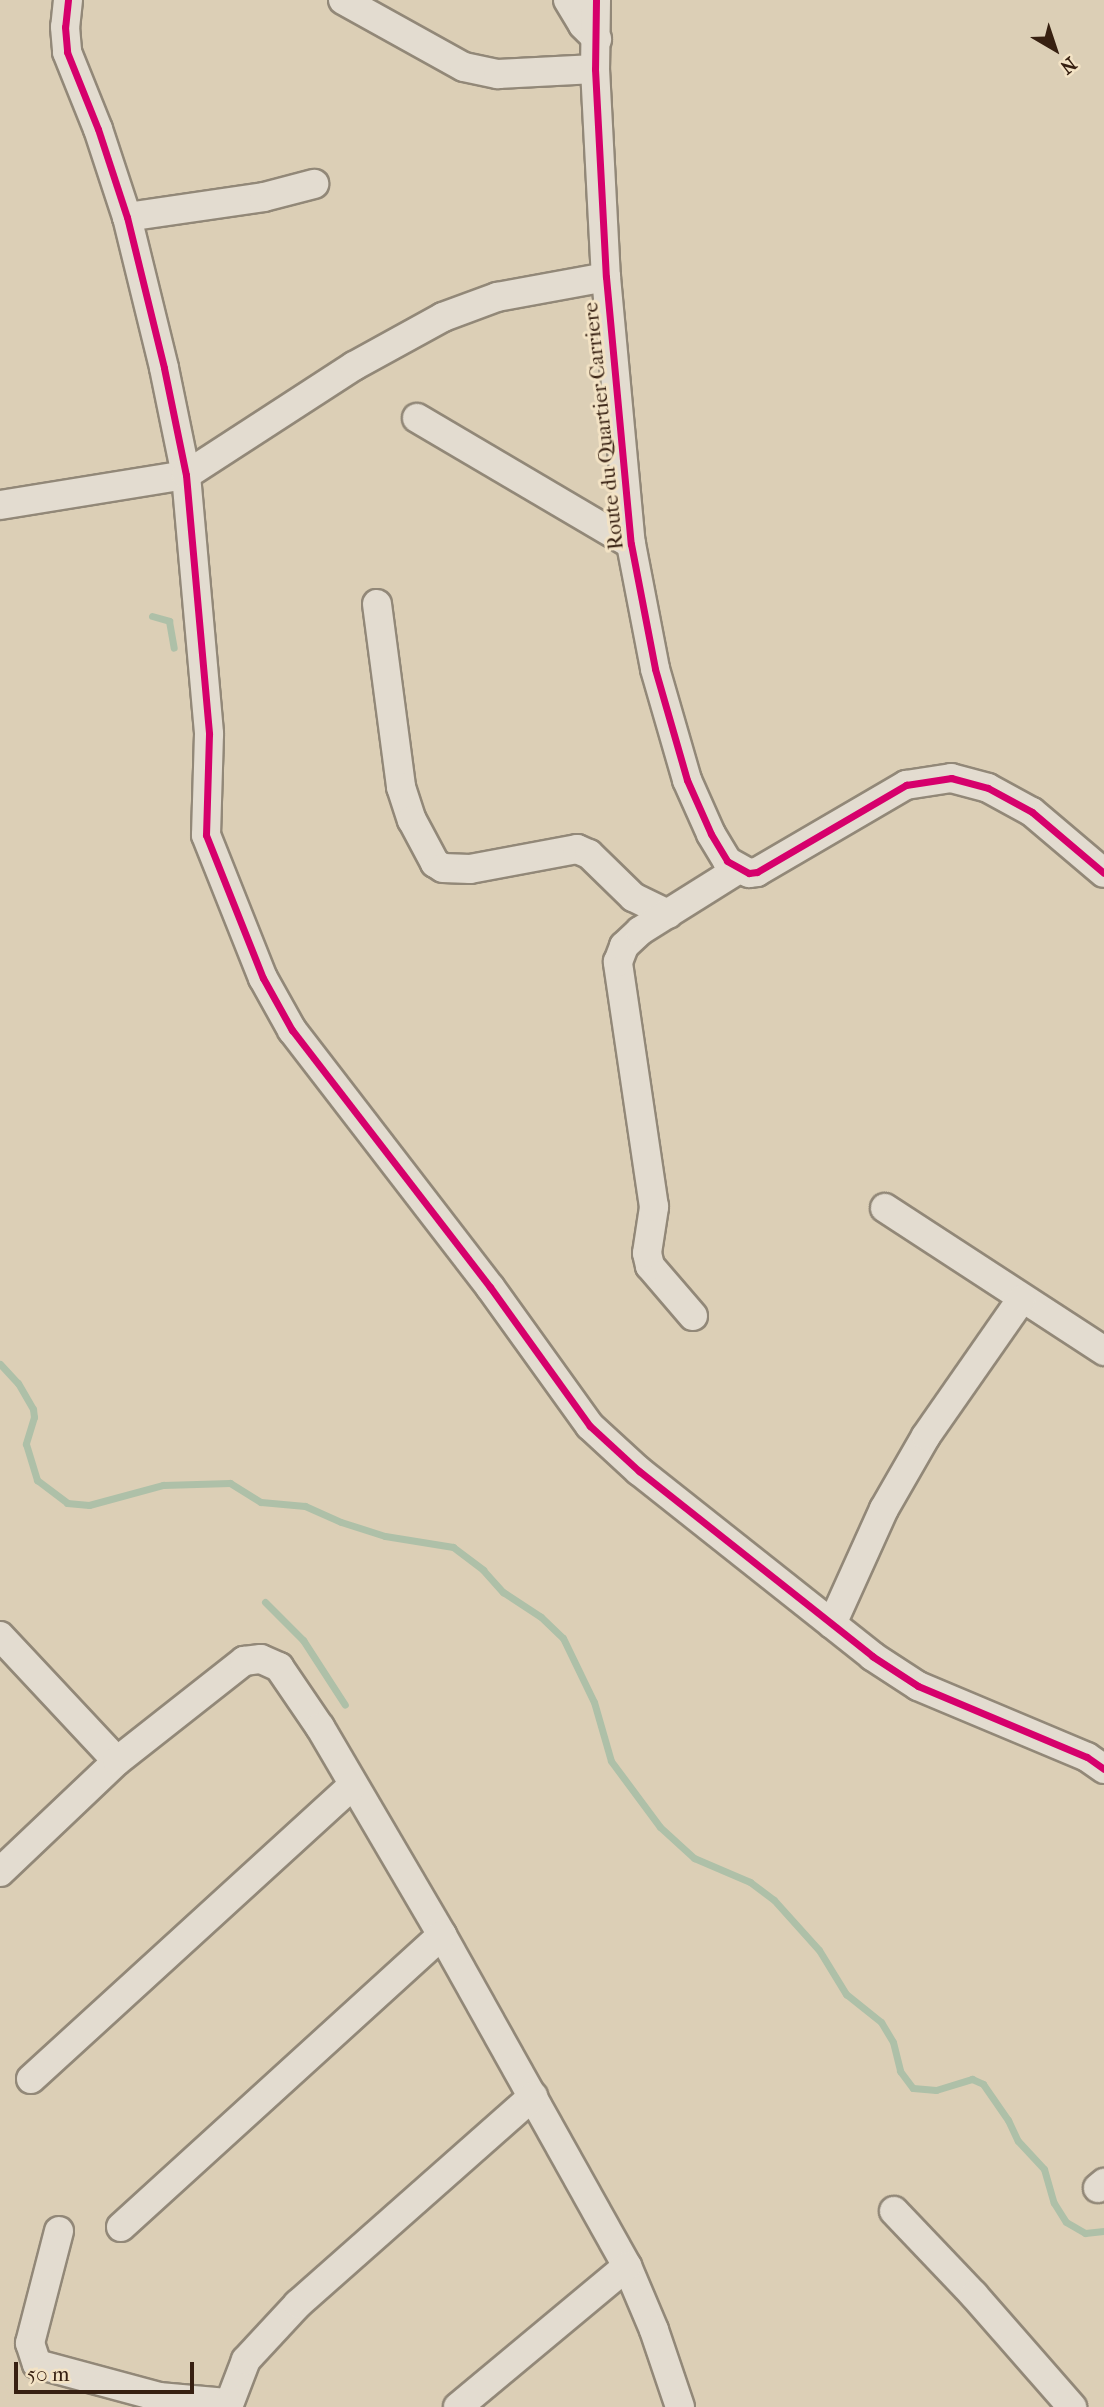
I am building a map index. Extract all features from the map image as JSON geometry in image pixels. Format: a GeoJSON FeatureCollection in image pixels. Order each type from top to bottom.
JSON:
{"type":"FeatureCollection","features":[{"type":"Feature","properties":{"kind":"street"},"geometry":{"type":"LineString","coordinates":[[68,0],[65,27],[68,52],[127,217],[164,368],[186,475],[209,734],[206,835],[264,978],[292,1030],[490,1287],[590,1426],[639,1471],[832,1624],[918,1686],[959,1706],[1008,1722],[1087,1757],[1104,1769]]}},
{"type":"Feature","properties":{"kind":"street"},"geometry":{"type":"LineString","coordinates":[[343,0],[464,67],[498,74],[595,69]]}},
{"type":"Feature","properties":{"kind":"street"},"geometry":{"type":"LineString","coordinates":[[568,0],[583,25],[597,39]]}},
{"type":"Feature","properties":{"kind":"street","name":"Route du Quartier Carriere"},"geometry":{"type":"LineString","coordinates":[[596,0],[595,69],[606,277],[631,544],[655,669],[687,780],[711,834],[727,861],[738,869]]}},
{"type":"Feature","properties":{"kind":"street"},"geometry":{"type":"LineString","coordinates":[[127,217],[264,197],[314,184]]}},
{"type":"Feature","properties":{"kind":"street"},"geometry":{"type":"LineString","coordinates":[[0,505],[186,475],[354,366],[443,317],[498,298],[606,277]]}},
{"type":"Feature","properties":{"kind":"street"},"geometry":{"type":"LineString","coordinates":[[417,418],[631,544]]}},
{"type":"Feature","properties":{"kind":"street"},"geometry":{"type":"LineString","coordinates":[[377,604],[401,787],[417,830],[435,863],[443,867],[470,869],[576,849],[589,854],[633,897],[668,914]]}},
{"type":"Feature","properties":{"kind":"street"},"geometry":{"type":"LineString","coordinates":[[693,1316],[650,1266],[647,1252],[654,1207],[618,962],[624,946],[639,931],[738,869],[757,872],[906,785],[951,778],[988,788],[1032,812],[1104,873]]}},
{"type":"Feature","properties":{"kind":"street"},"geometry":{"type":"LineString","coordinates":[[885,1208],[945,1245],[1021,1300],[1104,1351]]}},
{"type":"Feature","properties":{"kind":"street"},"geometry":{"type":"LineString","coordinates":[[832,1624],[884,1508],[926,1436],[1021,1300]]}},
{"type":"Feature","properties":{"kind":"street"},"geometry":{"type":"LineString","coordinates":[[0,1636],[117,1762]]}},
{"type":"Feature","properties":{"kind":"street"},"geometry":{"type":"LineString","coordinates":[[0,1872],[117,1762],[244,1661],[261,1659],[279,1667],[320,1727],[442,1935],[628,2266],[654,2330],[680,2407]]}},
{"type":"Feature","properties":{"kind":"street"},"geometry":{"type":"LineString","coordinates":[[31,2079],[353,1785]]}},
{"type":"Feature","properties":{"kind":"street"},"geometry":{"type":"LineString","coordinates":[[121,2227],[442,1935]]}},
{"type":"Feature","properties":{"kind":"street"},"geometry":{"type":"LineString","coordinates":[[59,2231],[30,2343],[37,2364],[159,2397],[228,2405],[246,2360],[298,2304],[533,2096]]}},
{"type":"Feature","properties":{"kind":"street"},"geometry":{"type":"LineString","coordinates":[[894,2211],[974,2295],[1072,2407]]}},
{"type":"Feature","properties":{"kind":"street"},"geometry":{"type":"LineString","coordinates":[[458,2407],[628,2266]]}},
{"type":"Feature","properties":{"kind":"waterway"},"geometry":{"type":"LineString","coordinates":[[152,616],[169,621],[174,648]]}},
{"type":"Feature","properties":{"kind":"waterway"},"geometry":{"type":"LineString","coordinates":[[0,1364],[18,1383],[33,1409],[34,1417],[26,1444],[37,1480],[67,1503],[89,1505],[163,1485],[230,1483],[261,1502],[305,1506],[341,1522],[385,1536],[453,1547],[483,1570],[503,1592],[541,1617],[563,1638],[594,1702],[611,1761],[660,1827],[694,1858],[750,1882],[774,1900],[819,1950],[846,1994],[881,2022],[893,2042],[900,2071],[913,2088],[936,2090],[972,2079],[983,2084],[1008,2120],[1018,2141],[1044,2169],[1054,2203],[1066,2222],[1085,2233],[1104,2231]]}},
{"type":"Feature","properties":{"kind":"waterway"},"geometry":{"type":"LineString","coordinates":[[265,1602],[303,1640],[345,1705]]}},
{"type":"Feature","properties":{"kind":"cycle path"},"geometry":{"type":"LineString","coordinates":[[68,0],[65,27],[67,52],[98,129],[127,217],[164,368],[186,475],[209,734],[206,835],[263,978],[292,1030],[490,1287],[590,1426],[639,1471],[872,1656],[918,1686],[1087,1757],[1104,1769]]}},
{"type":"Feature","properties":{"kind":"cycle path"},"geometry":{"type":"LineString","coordinates":[[596,0],[595,69],[606,277],[631,544],[655,669],[687,780],[711,834],[727,861],[749,873],[757,872],[906,785],[951,778],[988,788],[1032,812],[1104,873]]}}]}
